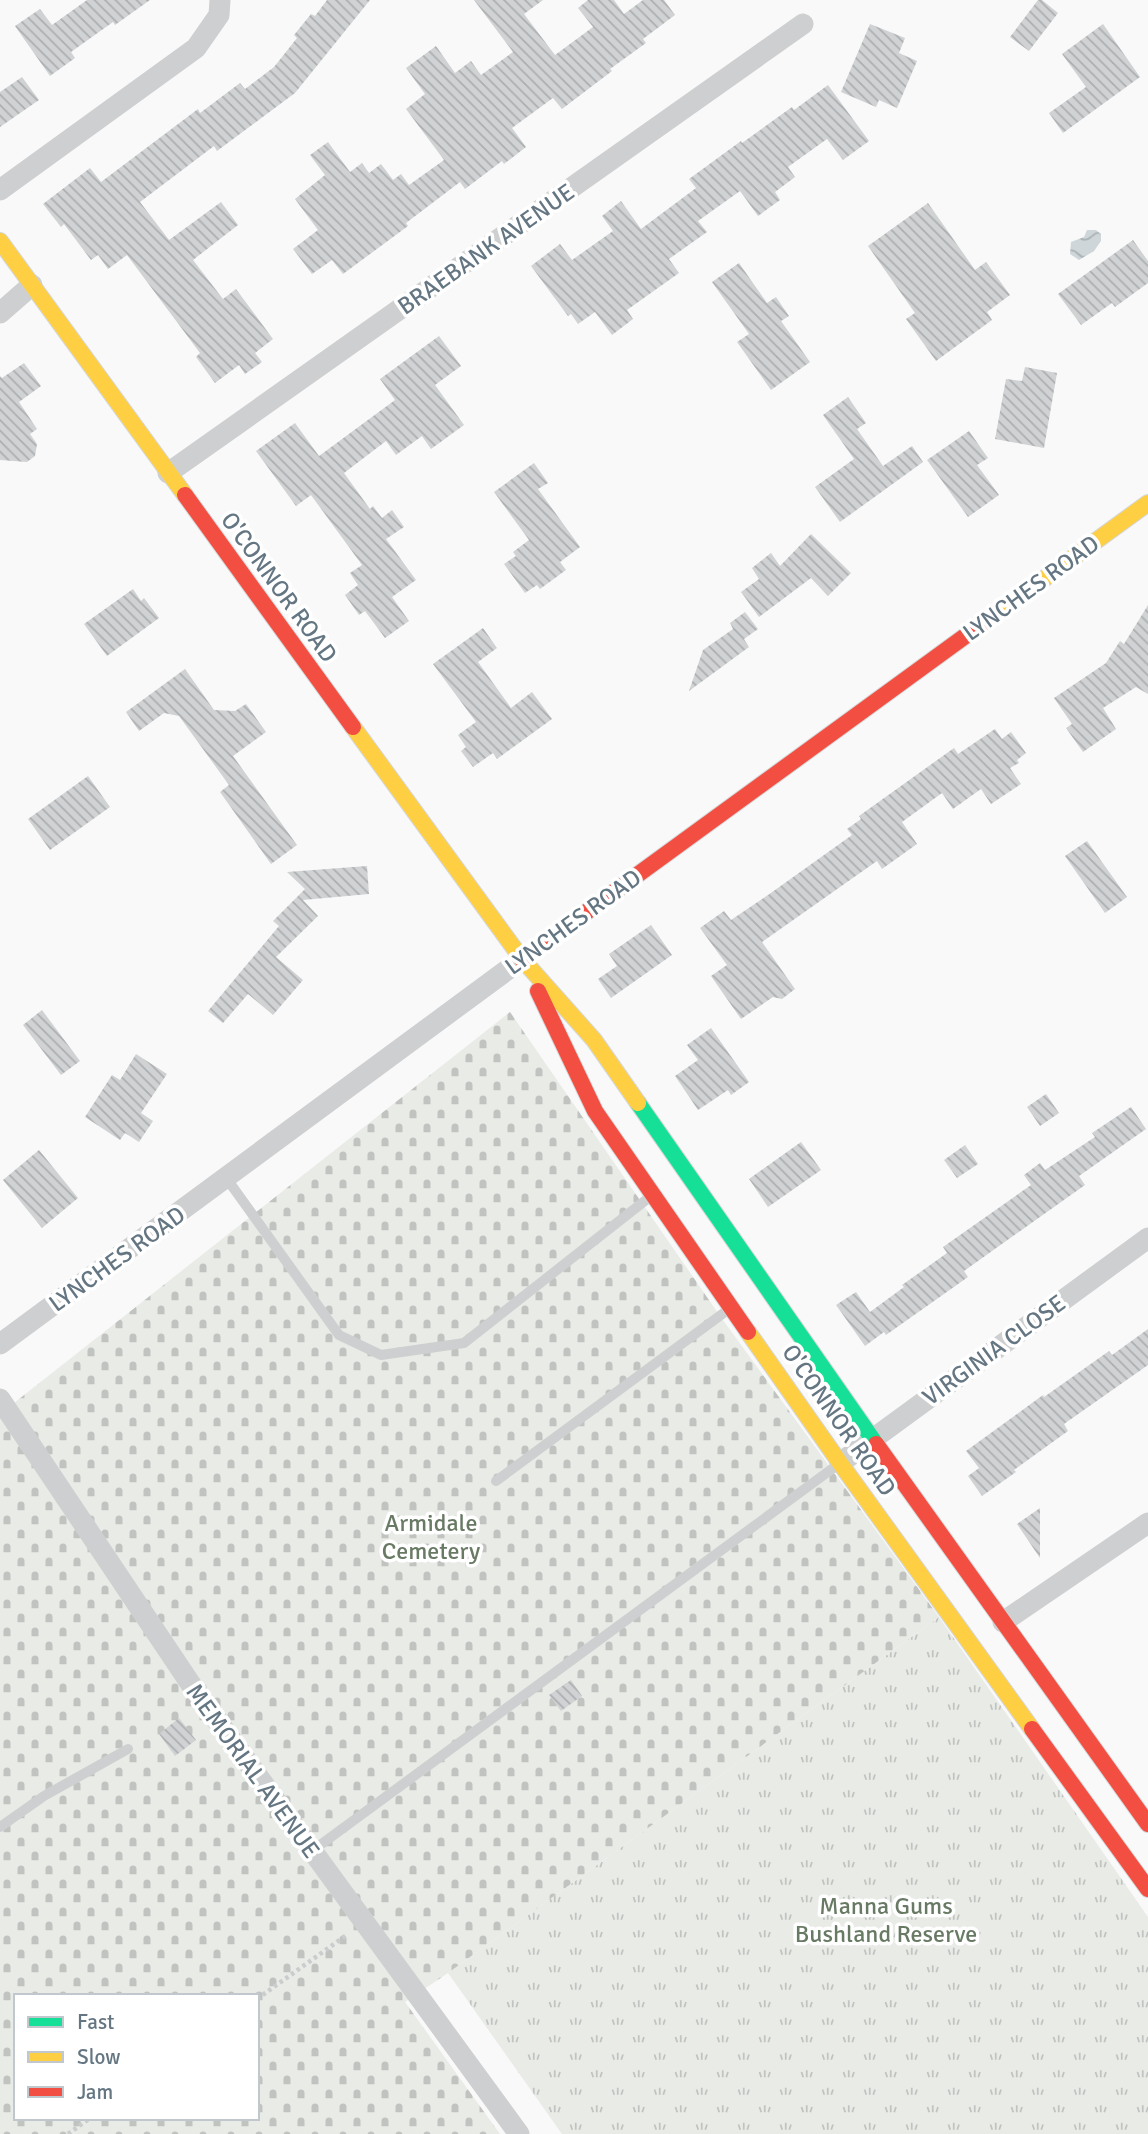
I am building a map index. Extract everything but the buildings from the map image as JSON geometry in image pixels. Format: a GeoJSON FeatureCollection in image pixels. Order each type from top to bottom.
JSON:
{"type":"FeatureCollection","features":[{"type":"Feature","properties":{"kind":"street"},"geometry":{"type":"LineString","coordinates":[[0,190],[196,48],[219,15],[220,0]]}},
{"type":"Feature","properties":{"kind":"street","name":"BRAEBANK AVENUE"},"geometry":{"type":"LineString","coordinates":[[168,474],[803,24]]}},
{"type":"Feature","properties":{"kind":"street","name":"O'CONNOR ROAD"},"geometry":{"type":"LineString","coordinates":[[0,241],[522,959],[594,1040],[872,1439],[1148,1824]]}},
{"type":"Feature","properties":{"kind":"street"},"geometry":{"type":"LineString","coordinates":[[0,313],[32,285]]}},
{"type":"Feature","properties":{"kind":"street","name":"LYNCHES ROAD"},"geometry":{"type":"LineString","coordinates":[[0,1344],[1148,503]]}},
{"type":"Feature","properties":{"kind":"street","name":"O'CONNOR ROAD"},"geometry":{"type":"LineString","coordinates":[[522,959],[594,1111],[840,1463],[1148,1889]]}},
{"type":"Feature","properties":{"kind":"street","name":"VIRGINIA CLOSE"},"geometry":{"type":"LineString","coordinates":[[840,1463],[1148,1238]]}},
{"type":"Feature","properties":{"kind":"street","name":"MEMORIAL AVENUE"},"geometry":{"type":"LineString","coordinates":[[0,1399],[196,1692],[519,2134]]}},
{"type":"Feature","properties":{"kind":"street"},"geometry":{"type":"LineString","coordinates":[[1003,1622],[1148,1523]]}},
{"type":"Feature","properties":{"kind":"lane"},"geometry":{"type":"LineString","coordinates":[[227,1179],[339,1335],[381,1355],[464,1343],[653,1195]]}},
{"type":"Feature","properties":{"kind":"lane"},"geometry":{"type":"LineString","coordinates":[[496,1481],[732,1307]]}},
{"type":"Feature","properties":{"kind":"lane"},"geometry":{"type":"LineString","coordinates":[[312,1851],[840,1463]]}},
{"type":"Feature","properties":{"kind":"lane"},"geometry":{"type":"LineString","coordinates":[[0,1827],[44,1796],[128,1749]]}},
{"type":"Feature","properties":{"kind":"path"},"geometry":{"type":"LineString","coordinates":[[259,1998],[364,1922]]}},
{"type":"Feature","properties":{"kind":"path"},"geometry":{"type":"LineString","coordinates":[[68,2134],[87,2120]]}},
{"type":"Feature","properties":{"kind":"green space","name":"Armidale Cemetery"},"geometry":{"type":"Polygon","coordinates":[[[510,1012],[720,1316],[939,1617],[405,2002],[500,2134],[0,2134],[0,1414],[510,1012]]]}},
{"type":"Feature","properties":{"kind":"green space","name":"Manna Gums Bushland Reserve"},"geometry":{"type":"Polygon","coordinates":[[[939,1617],[1148,1917],[1148,2134],[562,2134],[448,1973],[939,1617]]]}},
{"type":"Feature","properties":{"kind":"water"},"geometry":{"type":"Polygon","coordinates":[[[1087,230],[1096,230],[1101,234],[1101,241],[1094,251],[1079,260],[1070,254],[1071,242],[1084,237],[1087,230]]]}},
{"type":"Feature","properties":{"kind":"traffic: fast"},"geometry":{"type":"LineString","coordinates":[[638,1103],[876,1444]]}},
{"type":"Feature","properties":{"kind":"traffic: slow"},"geometry":{"type":"LineString","coordinates":[[0,241],[185,495]]}},
{"type":"Feature","properties":{"kind":"traffic: slow"},"geometry":{"type":"LineString","coordinates":[[990,618],[1148,503]]}},
{"type":"Feature","properties":{"kind":"traffic: slow"},"geometry":{"type":"LineString","coordinates":[[353,727],[522,959],[594,1040],[638,1103]]}},
{"type":"Feature","properties":{"kind":"traffic: slow"},"geometry":{"type":"LineString","coordinates":[[748,1332],[1032,1729]]}},
{"type":"Feature","properties":{"kind":"traffic: jam"},"geometry":{"type":"LineString","coordinates":[[185,495],[353,727]]}},
{"type":"Feature","properties":{"kind":"traffic: jam"},"geometry":{"type":"LineString","coordinates":[[522,959],[990,618]]}},
{"type":"Feature","properties":{"kind":"traffic: jam"},"geometry":{"type":"LineString","coordinates":[[538,991],[595,1111],[748,1332]]}},
{"type":"Feature","properties":{"kind":"traffic: jam"},"geometry":{"type":"LineString","coordinates":[[876,1444],[1148,1824]]}},
{"type":"Feature","properties":{"kind":"traffic: jam"},"geometry":{"type":"LineString","coordinates":[[1032,1729],[1148,1889]]}}]}
